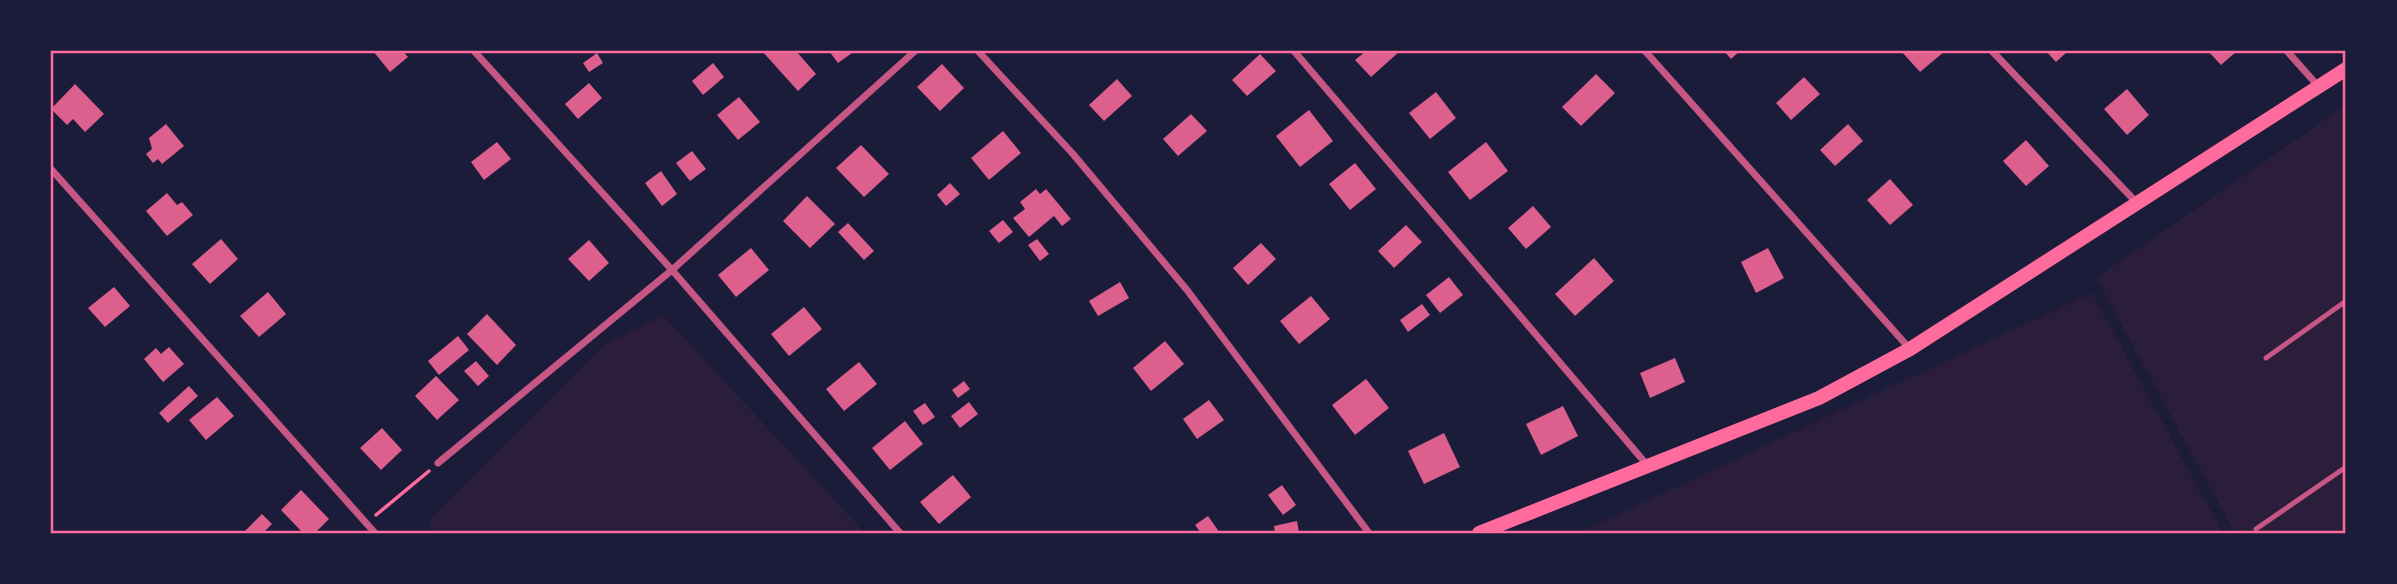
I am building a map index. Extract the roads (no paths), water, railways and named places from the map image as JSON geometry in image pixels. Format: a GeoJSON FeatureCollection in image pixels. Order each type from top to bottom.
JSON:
{"type":"FeatureCollection","features":[{"type":"Feature","properties":{"kind":"main road"},"geometry":{"type":"LineString","coordinates":[[1479,533],[1819,398],[1910,349],[2346,69]]}},
{"type":"Feature","properties":{"kind":"street"},"geometry":{"type":"LineString","coordinates":[[474,51],[672,270],[900,533]]}},
{"type":"Feature","properties":{"kind":"street"},"geometry":{"type":"LineString","coordinates":[[438,463],[672,270],[915,51]]}},
{"type":"Feature","properties":{"kind":"street"},"geometry":{"type":"LineString","coordinates":[[978,51],[1073,154],[1187,290],[1368,533]]}},
{"type":"Feature","properties":{"kind":"street"},"geometry":{"type":"LineString","coordinates":[[1294,51],[1648,466]]}},
{"type":"Feature","properties":{"kind":"street"},"geometry":{"type":"LineString","coordinates":[[1645,51],[1910,349]]}},
{"type":"Feature","properties":{"kind":"street"},"geometry":{"type":"LineString","coordinates":[[1992,51],[2137,204]]}},
{"type":"Feature","properties":{"kind":"street"},"geometry":{"type":"LineString","coordinates":[[2287,51],[2319,88]]}},
{"type":"Feature","properties":{"kind":"street"},"geometry":{"type":"LineString","coordinates":[[51,169],[375,533]]}},
{"type":"Feature","properties":{"kind":"lane"},"geometry":{"type":"LineString","coordinates":[[2266,358],[2346,301]]}},
{"type":"Feature","properties":{"kind":"lane"},"geometry":{"type":"LineString","coordinates":[[2256,529],[2346,467]]}}]}
